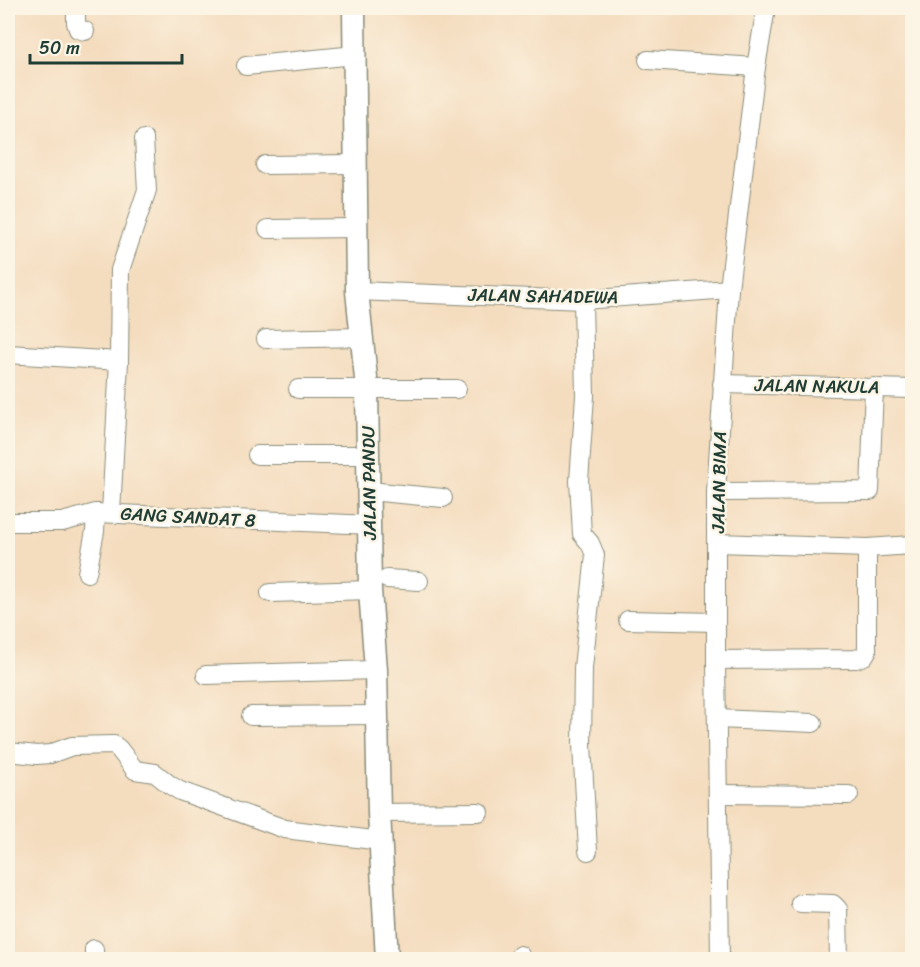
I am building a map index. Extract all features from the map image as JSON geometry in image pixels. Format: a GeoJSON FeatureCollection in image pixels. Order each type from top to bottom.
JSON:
{"type":"FeatureCollection","features":[{"type":"Feature","properties":{"kind":"street"},"geometry":{"type":"LineString","coordinates":[[76,8],[78,29],[85,31]]}},
{"type":"Feature","properties":{"kind":"street","name":"JALAN PANDU"},"geometry":{"type":"LineString","coordinates":[[354,8],[357,291],[367,388],[370,525],[378,585],[376,670],[379,813],[387,960]]}},
{"type":"Feature","properties":{"kind":"street","name":"JALAN BIMA"},"geometry":{"type":"LineString","coordinates":[[720,960],[716,492],[729,289],[756,67],[766,8]]}},
{"type":"Feature","properties":{"kind":"street"},"geometry":{"type":"LineString","coordinates":[[246,66],[355,55]]}},
{"type":"Feature","properties":{"kind":"street"},"geometry":{"type":"LineString","coordinates":[[648,60],[756,67]]}},
{"type":"Feature","properties":{"kind":"street"},"geometry":{"type":"LineString","coordinates":[[87,573],[95,531],[103,513],[119,361],[120,270],[147,190],[144,139]]}},
{"type":"Feature","properties":{"kind":"street"},"geometry":{"type":"LineString","coordinates":[[265,165],[356,164]]}},
{"type":"Feature","properties":{"kind":"street"},"geometry":{"type":"LineString","coordinates":[[268,229],[357,228]]}},
{"type":"Feature","properties":{"kind":"street","name":"JALAN SAHADEWA"},"geometry":{"type":"LineString","coordinates":[[357,291],[583,300],[729,289]]}},
{"type":"Feature","properties":{"kind":"street"},"geometry":{"type":"LineString","coordinates":[[583,300],[585,396],[579,481],[582,534],[590,543],[595,555],[583,668],[582,745],[588,850]]}},
{"type":"Feature","properties":{"kind":"street"},"geometry":{"type":"LineString","coordinates":[[266,339],[362,337]]}},
{"type":"Feature","properties":{"kind":"street"},"geometry":{"type":"LineString","coordinates":[[8,354],[119,361]]}},
{"type":"Feature","properties":{"kind":"street","name":"JALAN NAKULA"},"geometry":{"type":"LineString","coordinates":[[722,384],[912,388]]}},
{"type":"Feature","properties":{"kind":"street"},"geometry":{"type":"LineString","coordinates":[[716,492],[870,491],[874,387]]}},
{"type":"Feature","properties":{"kind":"street"},"geometry":{"type":"LineString","coordinates":[[298,389],[457,389]]}},
{"type":"Feature","properties":{"kind":"street"},"geometry":{"type":"LineString","coordinates":[[257,455],[369,454]]}},
{"type":"Feature","properties":{"kind":"street"},"geometry":{"type":"LineString","coordinates":[[369,491],[443,498]]}},
{"type":"Feature","properties":{"kind":"street","name":"GANG SANDAT 8"},"geometry":{"type":"LineString","coordinates":[[8,522],[62,522],[103,513],[370,525]]}},
{"type":"Feature","properties":{"kind":"street"},"geometry":{"type":"LineString","coordinates":[[717,543],[867,548],[912,545]]}},
{"type":"Feature","properties":{"kind":"street"},"geometry":{"type":"LineString","coordinates":[[716,660],[856,659],[864,656],[867,651],[867,548]]}},
{"type":"Feature","properties":{"kind":"street"},"geometry":{"type":"LineString","coordinates":[[270,593],[419,581]]}},
{"type":"Feature","properties":{"kind":"street"},"geometry":{"type":"LineString","coordinates":[[628,620],[716,622]]}},
{"type":"Feature","properties":{"kind":"street"},"geometry":{"type":"LineString","coordinates":[[206,675],[376,670]]}},
{"type":"Feature","properties":{"kind":"street"},"geometry":{"type":"LineString","coordinates":[[251,716],[378,715]]}},
{"type":"Feature","properties":{"kind":"street"},"geometry":{"type":"LineString","coordinates":[[717,719],[813,723]]}},
{"type":"Feature","properties":{"kind":"street"},"geometry":{"type":"LineString","coordinates":[[8,753],[37,755],[50,754],[72,746],[114,746],[135,770],[155,773],[180,791],[285,829],[381,841]]}},
{"type":"Feature","properties":{"kind":"street"},"geometry":{"type":"LineString","coordinates":[[718,794],[849,795]]}},
{"type":"Feature","properties":{"kind":"street"},"geometry":{"type":"LineString","coordinates":[[379,813],[479,812]]}},
{"type":"Feature","properties":{"kind":"street"},"geometry":{"type":"LineString","coordinates":[[800,903],[833,904],[838,909],[839,960]]}}]}
